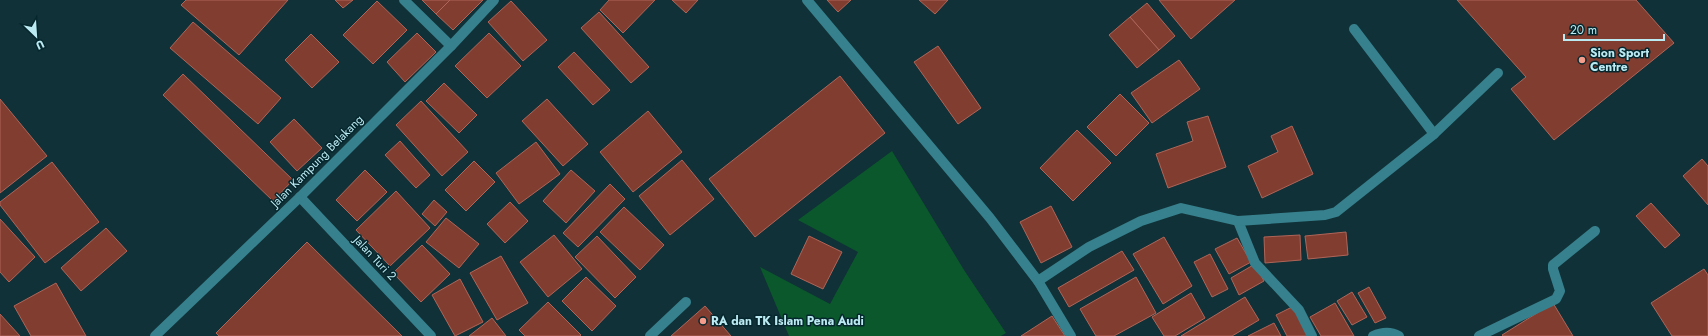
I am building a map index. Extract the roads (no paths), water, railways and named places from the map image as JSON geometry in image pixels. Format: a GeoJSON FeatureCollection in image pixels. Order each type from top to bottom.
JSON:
{"type":"FeatureCollection","features":[{"type":"Feature","properties":{"kind":"street"},"geometry":{"type":"LineString","coordinates":[[404,0],[451,46]]}},
{"type":"Feature","properties":{"kind":"street","name":"Jalan Kampung Belakang"},"geometry":{"type":"LineString","coordinates":[[160,335],[451,46],[494,0]]}},
{"type":"Feature","properties":{"kind":"street"},"geometry":{"type":"LineString","coordinates":[[807,0],[990,218],[1038,281],[1071,336]]}},
{"type":"Feature","properties":{"kind":"street"},"geometry":{"type":"LineString","coordinates":[[1354,28],[1434,134]]}},
{"type":"Feature","properties":{"kind":"street"},"geometry":{"type":"LineString","coordinates":[[1038,281],[1089,247],[1141,221],[1181,208],[1238,221],[1325,215],[1336,212],[1434,134],[1498,73]]}},
{"type":"Feature","properties":{"kind":"street","name":"Jalan Turi 2"},"geometry":{"type":"LineString","coordinates":[[300,197],[431,336]]}},
{"type":"Feature","properties":{"kind":"street"},"geometry":{"type":"LineString","coordinates":[[1238,221],[1255,263],[1299,310],[1312,336]]}},
{"type":"Feature","properties":{"kind":"street"},"geometry":{"type":"LineString","coordinates":[[1479,336],[1556,299],[1560,291],[1553,269],[1554,264],[1595,231]]}},
{"type":"Feature","properties":{"kind":"street"},"geometry":{"type":"LineString","coordinates":[[650,336],[686,302]]}},
{"type":"Feature","properties":{"kind":"street"},"geometry":{"type":"LineString","coordinates":[[1373,336],[1381,332],[1399,336]]}},
{"type":"Feature","properties":{"kind":"place","name":"Sion Sport Centre"},"geometry":{"type":"Point","coordinates":[1582,60]}},
{"type":"Feature","properties":{"kind":"place","name":"RA dan TK Islam Pena Audi"},"geometry":{"type":"Point","coordinates":[703,321]}}]}
